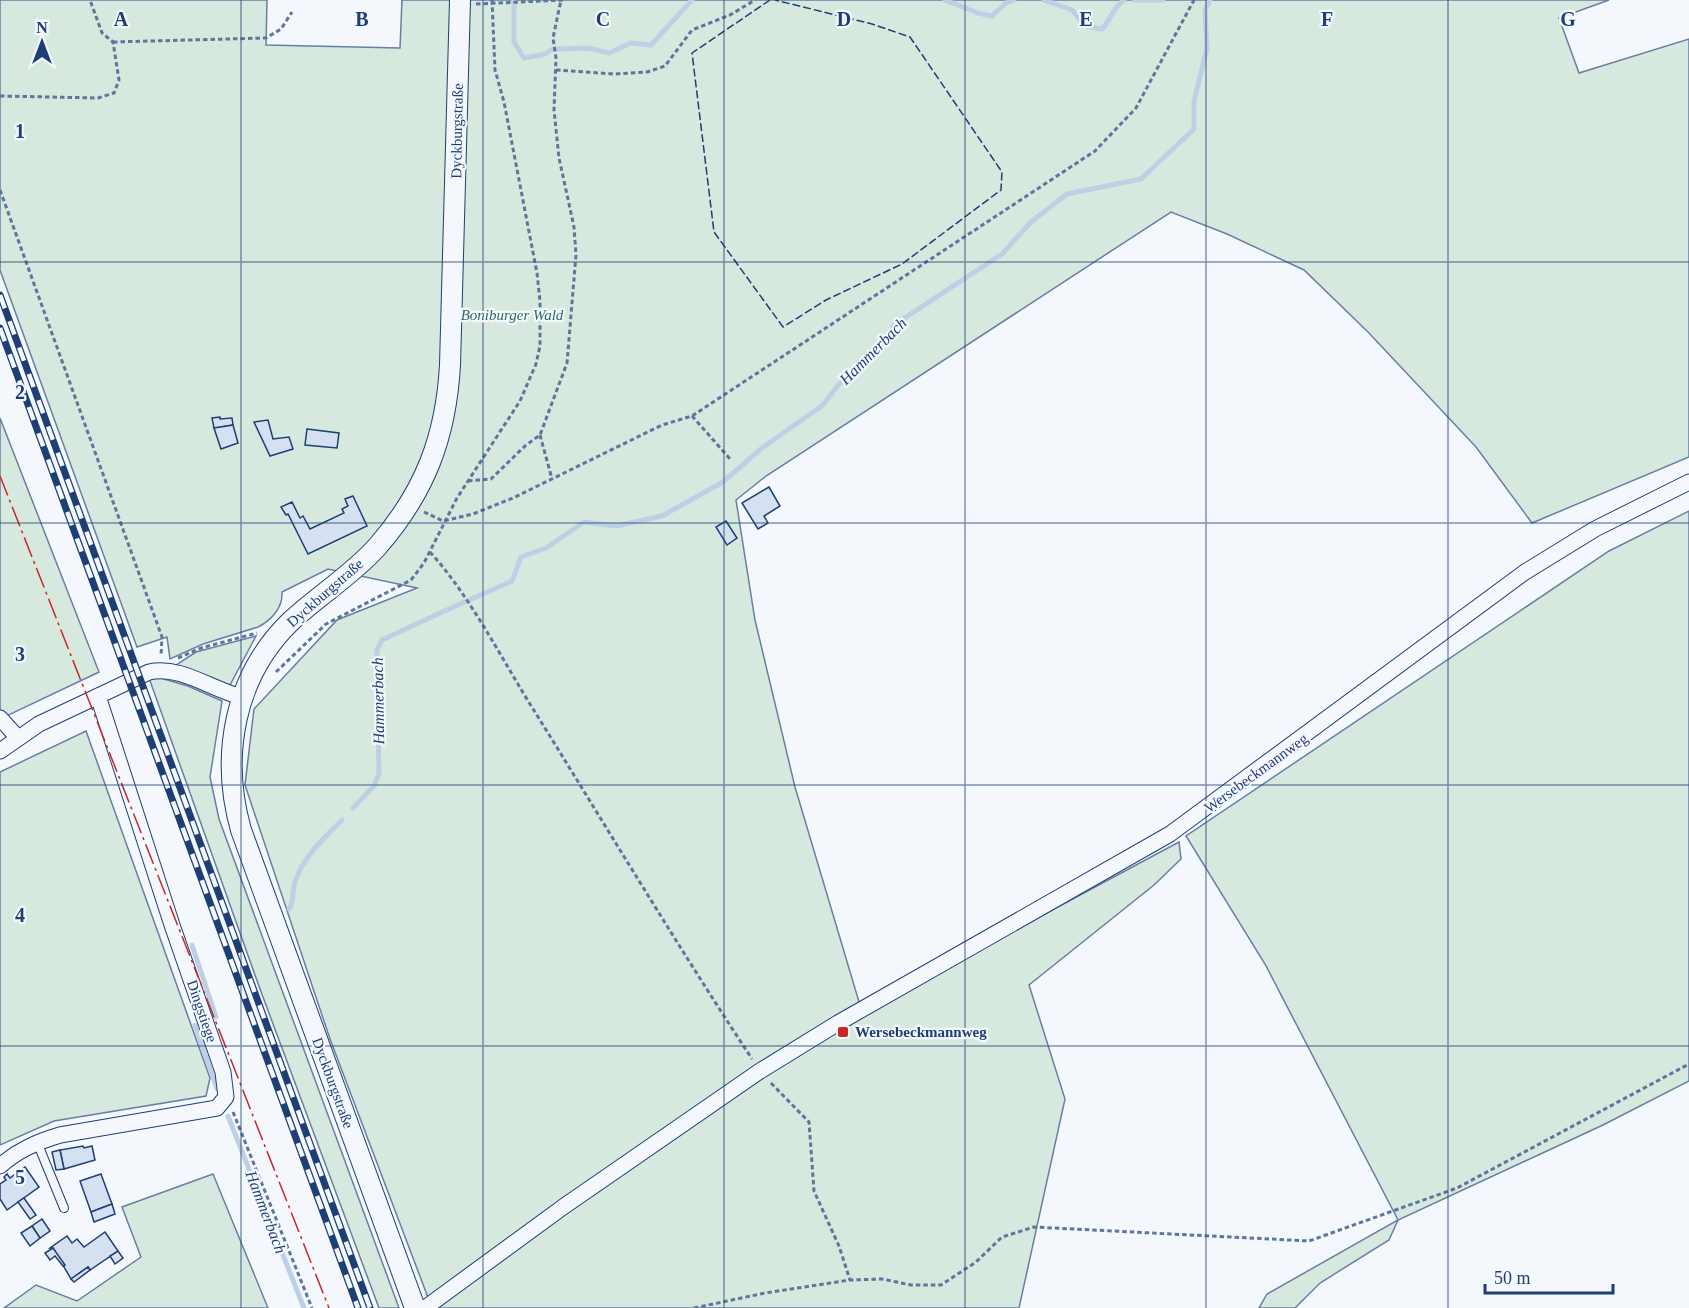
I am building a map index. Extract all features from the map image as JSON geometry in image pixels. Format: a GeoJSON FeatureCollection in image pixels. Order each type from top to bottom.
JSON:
{"type":"FeatureCollection","features":[{"type":"Feature","properties":{"kind":"street","name":"Dyckburgstraße"},"geometry":{"type":"LineString","coordinates":[[415,1308],[241,831],[233,800],[230,772],[234,725],[242,698],[256,666],[283,630],[361,563],[386,536],[421,483],[440,438],[447,405],[450,365],[460,0]]}},
{"type":"Feature","properties":{"kind":"street","name":"Wersebeckmannweg"},"geometry":{"type":"LineString","coordinates":[[424,1308],[572,1200],[760,1071],[838,1023],[1170,834],[1525,572],[1595,529],[1689,482]]}},
{"type":"Feature","properties":{"kind":"street"},"geometry":{"type":"LineString","coordinates":[[0,751],[18,738],[98,696],[164,670],[242,698]]}},
{"type":"Feature","properties":{"kind":"street","name":"Dingstiege"},"geometry":{"type":"LineString","coordinates":[[98,696],[172,925],[223,1072],[226,1096]]}},
{"type":"Feature","properties":{"kind":"street"},"geometry":{"type":"LineString","coordinates":[[0,718],[18,738]]}},
{"type":"Feature","properties":{"kind":"street"},"geometry":{"type":"LineString","coordinates":[[0,1167],[13,1155],[37,1142],[60,1135],[217,1108],[226,1096]]}},
{"type":"Feature","properties":{"kind":"lane"},"geometry":{"type":"LineString","coordinates":[[37,1142],[64,1208]]}},
{"type":"Feature","properties":{"kind":"path"},"geometry":{"type":"LineString","coordinates":[[0,96],[98,99],[114,93],[119,80],[112,42],[102,33],[90,0]]}},
{"type":"Feature","properties":{"kind":"path"},"geometry":{"type":"LineString","coordinates":[[272,676],[304,642],[326,624],[411,580],[430,552],[443,521],[468,482],[501,433],[529,383],[536,364],[541,322],[537,273],[504,102],[495,70],[492,2],[500,4],[562,0],[553,38],[556,58],[557,139],[574,227],[575,288],[567,363],[540,435],[525,446],[491,479],[468,482]]}},
{"type":"Feature","properties":{"kind":"path"},"geometry":{"type":"LineString","coordinates":[[556,70],[614,74],[647,72],[664,66],[692,30],[730,15],[755,0]]}},
{"type":"Feature","properties":{"kind":"path"},"geometry":{"type":"LineString","coordinates":[[443,521],[473,514],[552,479],[662,425],[692,416],[1095,151],[1136,108],[1194,0]]}},
{"type":"Feature","properties":{"kind":"path"},"geometry":{"type":"LineString","coordinates":[[112,42],[266,38],[281,29],[292,12]]}},
{"type":"Feature","properties":{"kind":"path"},"geometry":{"type":"LineString","coordinates":[[0,190],[162,637],[164,670]]}},
{"type":"Feature","properties":{"kind":"path"},"geometry":{"type":"LineString","coordinates":[[692,416],[731,460]]}},
{"type":"Feature","properties":{"kind":"path"},"geometry":{"type":"LineString","coordinates":[[540,435],[552,479]]}},
{"type":"Feature","properties":{"kind":"path"},"geometry":{"type":"LineString","coordinates":[[430,552],[445,568],[702,983],[760,1071],[809,1122],[814,1191],[840,1246],[850,1280]]}},
{"type":"Feature","properties":{"kind":"path"},"geometry":{"type":"LineString","coordinates":[[164,670],[190,652],[232,638],[265,632]]}},
{"type":"Feature","properties":{"kind":"path"},"geometry":{"type":"LineString","coordinates":[[694,1308],[765,1293],[850,1280],[882,1279],[911,1285],[941,1285],[976,1262],[1002,1237],[1034,1227],[1310,1241],[1457,1188],[1689,1064]]}},
{"type":"Feature","properties":{"kind":"path"},"geometry":{"type":"LineString","coordinates":[[226,1096],[312,1308]]}},
{"type":"Feature","properties":{"kind":"green space","name":"Boniburger Wald"},"geometry":{"type":"Polygon","coordinates":[[[0,0],[267,0],[266,45],[400,48],[402,0],[1609,0],[1559,18],[1579,73],[1689,39],[1689,457],[1532,523],[1476,447],[1368,332],[1304,270],[1227,234],[1171,212],[766,476],[736,500],[755,620],[795,787],[862,1012],[1179,842],[1181,859],[1154,885],[1029,985],[1065,1099],[1019,1308],[432,1308],[330,1039],[245,785],[254,709],[337,620],[417,588],[328,569],[282,592],[281,603],[276,612],[258,627],[203,644],[170,659],[167,637],[137,647],[0,270],[0,0]]]}},
{"type":"Feature","properties":{"kind":"green space"},"geometry":{"type":"Polygon","coordinates":[[[0,418],[99,672],[0,719],[0,418]]]}},
{"type":"Feature","properties":{"kind":"green space"},"geometry":{"type":"Polygon","coordinates":[[[1689,511],[1689,1081],[1603,1125],[1398,1220],[1265,964],[1186,836],[1609,551],[1689,511]]]}},
{"type":"Feature","properties":{"kind":"green space"},"geometry":{"type":"Polygon","coordinates":[[[256,636],[229,687],[176,665],[196,652],[256,636]]]}},
{"type":"Feature","properties":{"kind":"green space"},"geometry":{"type":"Polygon","coordinates":[[[157,677],[188,686],[222,701],[210,777],[219,819],[399,1308],[379,1308],[260,989],[149,678],[157,677]]]}},
{"type":"Feature","properties":{"kind":"green space"},"geometry":{"type":"Polygon","coordinates":[[[86,731],[210,1078],[206,1096],[54,1121],[0,1145],[0,772],[86,731]]]}},
{"type":"Feature","properties":{"kind":"green space"},"geometry":{"type":"Polygon","coordinates":[[[213,1174],[268,1308],[4,1308],[36,1285],[77,1301],[141,1257],[122,1207],[213,1174]]]}},
{"type":"Feature","properties":{"kind":"green space"},"geometry":{"type":"Polygon","coordinates":[[[1398,1220],[1389,1240],[1320,1283],[1295,1308],[1259,1308],[1267,1294],[1398,1220]]]}},
{"type":"Feature","properties":{"kind":"building"},"geometry":{"type":"Polygon","coordinates":[[[220,417],[220,419],[232,418],[233,425],[214,428],[212,418],[220,417]]]}},
{"type":"Feature","properties":{"kind":"building"},"geometry":{"type":"Polygon","coordinates":[[[268,420],[273,439],[289,437],[293,449],[270,456],[254,422],[268,420]]]}},
{"type":"Feature","properties":{"kind":"building"},"geometry":{"type":"Polygon","coordinates":[[[233,425],[238,443],[221,449],[214,428],[233,425]]]}},
{"type":"Feature","properties":{"kind":"building"},"geometry":{"type":"Polygon","coordinates":[[[307,429],[339,433],[337,448],[305,445],[307,429]]]}},
{"type":"Feature","properties":{"kind":"building"},"geometry":{"type":"Polygon","coordinates":[[[769,487],[780,506],[764,516],[768,523],[758,529],[742,503],[769,487]]]}},
{"type":"Feature","properties":{"kind":"building"},"geometry":{"type":"Polygon","coordinates":[[[353,496],[367,526],[308,554],[288,514],[286,515],[281,507],[292,502],[300,518],[303,516],[310,529],[344,513],[342,509],[348,506],[345,499],[353,496]]]}},
{"type":"Feature","properties":{"kind":"building"},"geometry":{"type":"Polygon","coordinates":[[[726,521],[737,538],[727,545],[716,527],[726,521]]]}},
{"type":"Feature","properties":{"kind":"building"},"geometry":{"type":"Polygon","coordinates":[[[83,1146],[84,1148],[92,1146],[95,1160],[64,1169],[60,1150],[83,1146]]]}},
{"type":"Feature","properties":{"kind":"building"},"geometry":{"type":"Polygon","coordinates":[[[60,1150],[64,1169],[56,1170],[52,1152],[60,1150]]]}},
{"type":"Feature","properties":{"kind":"building"},"geometry":{"type":"Polygon","coordinates":[[[25,1167],[39,1187],[7,1210],[0,1199],[0,1184],[6,1180],[4,1177],[7,1174],[10,1178],[25,1167]]]}},
{"type":"Feature","properties":{"kind":"building"},"geometry":{"type":"Polygon","coordinates":[[[101,1174],[112,1204],[91,1212],[80,1181],[101,1174]]]}},
{"type":"Feature","properties":{"kind":"building"},"geometry":{"type":"Polygon","coordinates":[[[24,1198],[36,1215],[30,1219],[18,1202],[24,1198]]]}},
{"type":"Feature","properties":{"kind":"building"},"geometry":{"type":"Polygon","coordinates":[[[112,1204],[115,1214],[94,1222],[91,1212],[112,1204]]]}},
{"type":"Feature","properties":{"kind":"building"},"geometry":{"type":"Polygon","coordinates":[[[42,1219],[50,1231],[40,1238],[32,1226],[42,1219]]]}},
{"type":"Feature","properties":{"kind":"building"},"geometry":{"type":"Polygon","coordinates":[[[32,1226],[40,1238],[30,1246],[21,1233],[32,1226]]]}},
{"type":"Feature","properties":{"kind":"building"},"geometry":{"type":"Polygon","coordinates":[[[105,1232],[118,1251],[90,1270],[88,1267],[71,1279],[53,1248],[50,1248],[67,1236],[72,1243],[77,1239],[84,1247],[105,1232]]]}},
{"type":"Feature","properties":{"kind":"building"},"geometry":{"type":"Polygon","coordinates":[[[53,1248],[65,1265],[63,1266],[55,1256],[50,1260],[45,1253],[53,1248]]]}},
{"type":"Feature","properties":{"kind":"building"},"geometry":{"type":"Polygon","coordinates":[[[118,1251],[123,1258],[115,1264],[110,1256],[118,1251]]]}},
{"type":"Feature","properties":{"kind":"building"},"geometry":{"type":"Polygon","coordinates":[[[88,1267],[90,1270],[74,1282],[71,1279],[88,1267]]]}},
{"type":"Feature","properties":{"kind":"waterway"},"geometry":{"type":"LineString","coordinates":[[514,0],[514,42],[524,58],[545,54],[553,49],[588,48],[609,53],[631,43],[651,45],[692,0]]}},
{"type":"Feature","properties":{"kind":"waterway"},"geometry":{"type":"LineString","coordinates":[[945,0],[992,16],[1006,3],[1014,0]]}},
{"type":"Feature","properties":{"kind":"waterway"},"geometry":{"type":"LineString","coordinates":[[1044,0],[1072,10],[1085,26],[1102,29],[1124,0]]}},
{"type":"Feature","properties":{"kind":"waterway"},"geometry":{"type":"LineString","coordinates":[[1134,0],[1163,0]]}},
{"type":"Feature","properties":{"kind":"waterway","name":"Hammerbach"},"geometry":{"type":"LineString","coordinates":[[467,601],[512,581],[521,557],[546,548],[584,522],[616,526],[662,516],[723,482],[762,448],[823,405],[839,384],[884,344],[894,325],[1002,254],[1031,222],[1067,194],[1141,179],[1194,129],[1194,101],[1207,48],[1205,10],[1210,0]]}},
{"type":"Feature","properties":{"kind":"waterway","name":"Hammerbach"},"geometry":{"type":"LineString","coordinates":[[353,808],[374,786],[379,774],[377,650],[382,640],[464,602]]}},
{"type":"Feature","properties":{"kind":"waterway","name":"Hammerbach"},"geometry":{"type":"LineString","coordinates":[[289,909],[292,904],[295,882],[303,864],[342,820]]}},
{"type":"Feature","properties":{"kind":"waterway","name":"Hammerbach"},"geometry":{"type":"LineString","coordinates":[[192,945],[216,1017]]}},
{"type":"Feature","properties":{"kind":"waterway","name":"Hammerbach"},"geometry":{"type":"LineString","coordinates":[[195,1025],[217,1089]]}},
{"type":"Feature","properties":{"kind":"waterway","name":"Hammerbach"},"geometry":{"type":"LineString","coordinates":[[228,1116],[304,1308]]}},
{"type":"Feature","properties":{"kind":"railway"},"geometry":{"type":"LineString","coordinates":[[0,295],[370,1308]]}},
{"type":"Feature","properties":{"kind":"railway"},"geometry":{"type":"LineString","coordinates":[[0,328],[358,1308]]}},
{"type":"Feature","properties":{"kind":"fence"},"geometry":{"type":"LineString","coordinates":[[770,0],[692,53],[714,232],[783,327],[826,300],[902,264],[1001,190],[1002,172],[910,37],[872,24],[775,0]]}},
{"type":"Feature","properties":{"kind":"power"},"geometry":{"type":"LineString","coordinates":[[0,476],[329,1308]]}},
{"type":"Feature","properties":{"kind":"place","name":"Wersebeckmannweg"},"geometry":{"type":"Point","coordinates":[843,1032]}}]}
